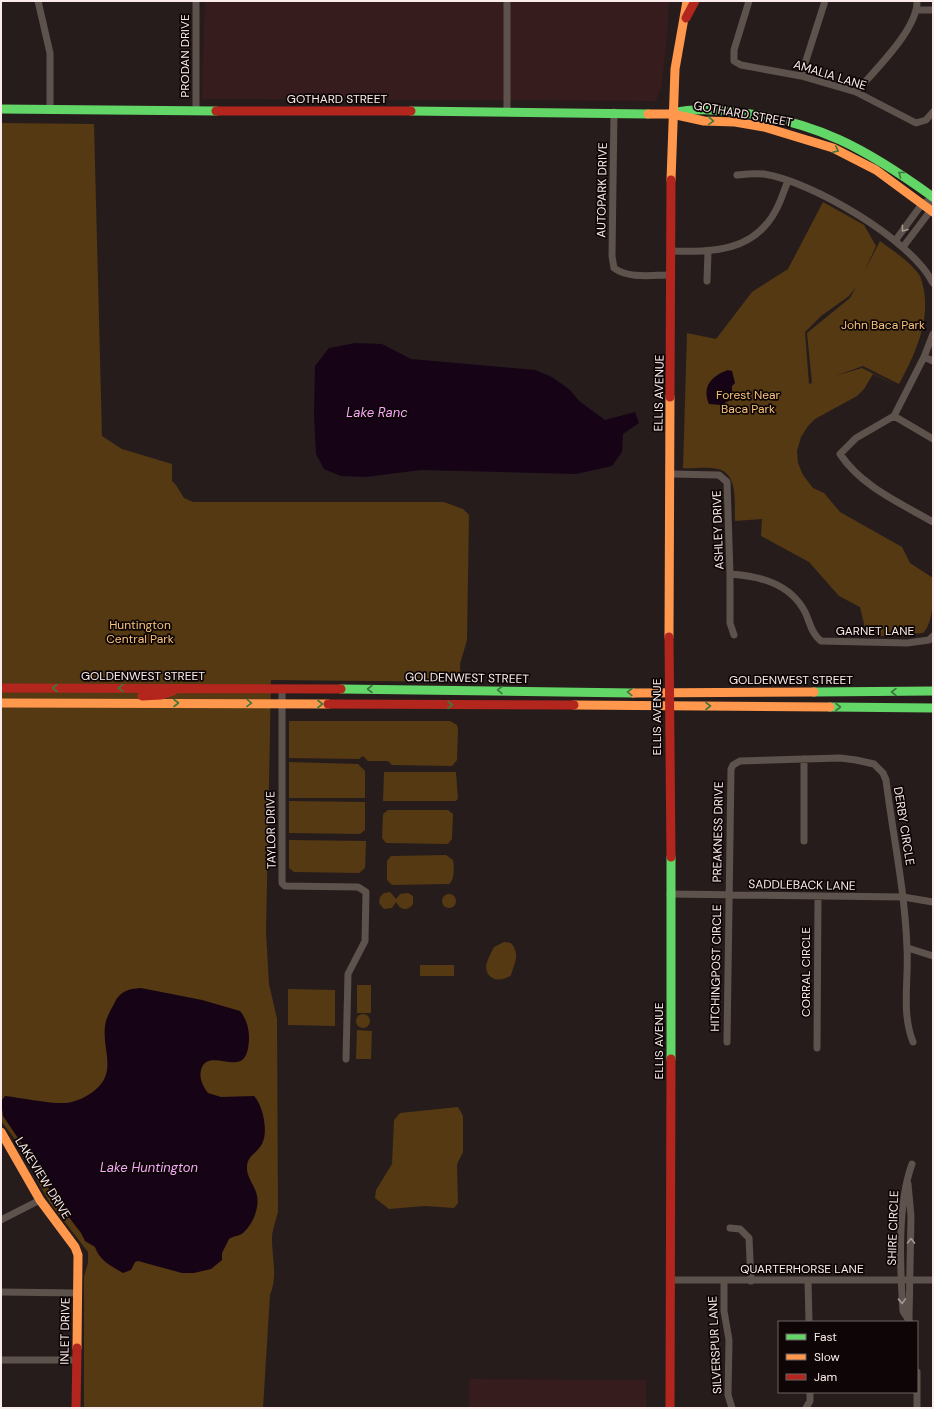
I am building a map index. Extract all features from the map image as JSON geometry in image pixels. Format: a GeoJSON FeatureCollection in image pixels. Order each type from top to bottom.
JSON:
{"type":"FeatureCollection","features":[{"type":"Feature","properties":{"kind":"street"},"geometry":{"type":"LineString","coordinates":[[38,1],[50,53],[50,108]]}},
{"type":"Feature","properties":{"kind":"street","name":"PRODAN DRIVE"},"geometry":{"type":"LineString","coordinates":[[196,1],[196,111]]}},
{"type":"Feature","properties":{"kind":"street"},"geometry":{"type":"LineString","coordinates":[[507,1],[507,111]]}},
{"type":"Feature","properties":{"kind":"street","name":"ELLIS AVENUE"},"geometry":{"type":"LineString","coordinates":[[670,1408],[669,693],[672,114],[675,70],[686,1]]}},
{"type":"Feature","properties":{"kind":"street","name":"ELLIS AVENUE"},"geometry":{"type":"LineString","coordinates":[[682,26],[695,1]]}},
{"type":"Feature","properties":{"kind":"street","name":"AMALIA LANE"},"geometry":{"type":"LineString","coordinates":[[749,1],[734,50],[734,61],[741,65],[801,76],[856,92],[916,123],[926,120],[933,112]]}},
{"type":"Feature","properties":{"kind":"street"},"geometry":{"type":"LineString","coordinates":[[801,76],[825,1]]}},
{"type":"Feature","properties":{"kind":"street"},"geometry":{"type":"LineString","coordinates":[[856,92],[907,32],[917,10],[917,1]]}},
{"type":"Feature","properties":{"kind":"street"},"geometry":{"type":"LineString","coordinates":[[917,10],[933,10]]}},
{"type":"Feature","properties":{"kind":"street","name":"GOTHARD STREET"},"geometry":{"type":"LineString","coordinates":[[1,109],[50,108],[196,111],[507,111],[672,114],[704,120],[735,122],[764,127],[801,137],[833,148],[876,170],[922,204],[932,208]]}},
{"type":"Feature","properties":{"kind":"street","name":"GOTHARD STREET"},"geometry":{"type":"LineString","coordinates":[[672,114],[691,108],[746,112],[792,122],[842,140],[890,166],[933,197]]}},
{"type":"Feature","properties":{"kind":"street","name":"AUTOPARK DRIVE"},"geometry":{"type":"LineString","coordinates":[[614,112],[612,256],[614,268],[620,273],[628,275],[671,275]]}},
{"type":"Feature","properties":{"kind":"street"},"geometry":{"type":"LineString","coordinates":[[737,175],[752,173],[766,174],[788,181],[820,195],[854,213],[895,241],[919,261],[933,283]]}},
{"type":"Feature","properties":{"kind":"street"},"geometry":{"type":"LineString","coordinates":[[671,251],[708,252],[731,248],[748,240],[763,228],[776,210],[788,181]]}},
{"type":"Feature","properties":{"kind":"street"},"geometry":{"type":"LineString","coordinates":[[895,241],[922,204],[933,197]]}},
{"type":"Feature","properties":{"kind":"street"},"geometry":{"type":"LineString","coordinates":[[903,247],[932,208]]}},
{"type":"Feature","properties":{"kind":"street"},"geometry":{"type":"LineString","coordinates":[[707,281],[708,252]]}},
{"type":"Feature","properties":{"kind":"street"},"geometry":{"type":"LineString","coordinates":[[933,334],[924,357],[894,416],[856,438],[840,454],[847,466],[862,480],[933,522]]}},
{"type":"Feature","properties":{"kind":"street"},"geometry":{"type":"LineString","coordinates":[[924,357],[933,361]]}},
{"type":"Feature","properties":{"kind":"street"},"geometry":{"type":"LineString","coordinates":[[894,416],[933,438]]}},
{"type":"Feature","properties":{"kind":"street","name":"ASHLEY DRIVE"},"geometry":{"type":"LineString","coordinates":[[670,474],[719,475],[727,482],[730,623],[734,635]]}},
{"type":"Feature","properties":{"kind":"street","name":"GARNET LANE"},"geometry":{"type":"LineString","coordinates":[[730,574],[753,576],[766,580],[784,589],[798,602],[804,611],[813,632],[821,641],[907,643],[931,638]]}},
{"type":"Feature","properties":{"kind":"street","name":"GOLDENWEST STREET"},"geometry":{"type":"LineString","coordinates":[[1,688],[176,688],[669,693],[933,691]]}},
{"type":"Feature","properties":{"kind":"street"},"geometry":{"type":"LineString","coordinates":[[1,703],[22,697],[82,697],[89,695],[94,688]]}},
{"type":"Feature","properties":{"kind":"street"},"geometry":{"type":"LineString","coordinates":[[95,703],[98,698],[103,696],[151,696],[172,691],[176,688]]}},
{"type":"Feature","properties":{"kind":"street","name":"TAYLOR DRIVE"},"geometry":{"type":"LineString","coordinates":[[282,689],[282,883],[285,886],[358,887],[366,892],[365,940],[348,974],[346,1059]]}},
{"type":"Feature","properties":{"kind":"street"},"geometry":{"type":"LineString","coordinates":[[1,703],[933,708]]}},
{"type":"Feature","properties":{"kind":"street","name":"DERBY CIRCLE"},"geometry":{"type":"LineString","coordinates":[[731,769],[733,765],[740,761],[840,758],[874,764],[883,773],[904,897],[908,948],[906,1010],[908,1029],[913,1042]]}},
{"type":"Feature","properties":{"kind":"street"},"geometry":{"type":"LineString","coordinates":[[804,759],[804,841]]}},
{"type":"Feature","properties":{"kind":"street","name":"PREAKNESS DRIVE"},"geometry":{"type":"LineString","coordinates":[[728,895],[731,769]]}},
{"type":"Feature","properties":{"kind":"street","name":"SADDLEBACK LANE"},"geometry":{"type":"LineString","coordinates":[[670,894],[904,897],[933,902]]}},
{"type":"Feature","properties":{"kind":"street","name":"HITCHINGPOST CIRCLE"},"geometry":{"type":"LineString","coordinates":[[727,1042],[728,895]]}},
{"type":"Feature","properties":{"kind":"street","name":"CORRAL CIRCLE"},"geometry":{"type":"LineString","coordinates":[[817,1048],[818,896]]}},
{"type":"Feature","properties":{"kind":"street"},"geometry":{"type":"LineString","coordinates":[[908,948],[933,956]]}},
{"type":"Feature","properties":{"kind":"street","name":"LAKEVIEW DRIVE"},"geometry":{"type":"LineString","coordinates":[[1,1132],[14,1152],[40,1200],[75,1247],[78,1255]]}},
{"type":"Feature","properties":{"kind":"street","name":"SHIRE CIRCLE"},"geometry":{"type":"LineString","coordinates":[[909,1321],[903,1311],[902,1227],[907,1178],[912,1164]]}},
{"type":"Feature","properties":{"kind":"street","name":"SHIRE CIRCLE"},"geometry":{"type":"LineString","coordinates":[[907,1178],[911,1216],[909,1321]]}},
{"type":"Feature","properties":{"kind":"street"},"geometry":{"type":"LineString","coordinates":[[1,1220],[40,1200]]}},
{"type":"Feature","properties":{"kind":"street"},"geometry":{"type":"LineString","coordinates":[[730,1228],[740,1229],[749,1238],[751,1280]]}},
{"type":"Feature","properties":{"kind":"street","name":"INLET DRIVE"},"geometry":{"type":"LineString","coordinates":[[76,1408],[78,1255]]}},
{"type":"Feature","properties":{"kind":"street","name":"QUARTERHORSE LANE"},"geometry":{"type":"LineString","coordinates":[[670,1280],[933,1280]]}},
{"type":"Feature","properties":{"kind":"street","name":"SILVERSPUR LANE"},"geometry":{"type":"LineString","coordinates":[[724,1280],[724,1311],[729,1340],[728,1395],[732,1408]]}},
{"type":"Feature","properties":{"kind":"street"},"geometry":{"type":"LineString","coordinates":[[808,1280],[809,1321]]}},
{"type":"Feature","properties":{"kind":"street"},"geometry":{"type":"LineString","coordinates":[[1,1292],[78,1293]]}},
{"type":"Feature","properties":{"kind":"street"},"geometry":{"type":"LineString","coordinates":[[1,1360],[76,1360]]}},
{"type":"Feature","properties":{"kind":"street"},"geometry":{"type":"LineString","coordinates":[[806,1408],[810,1401],[810,1393]]}},
{"type":"Feature","properties":{"kind":"street"},"geometry":{"type":"LineString","coordinates":[[917,1393],[917,1408]]}},
{"type":"Feature","properties":{"kind":"shaded area"},"geometry":{"type":"Polygon","coordinates":[[[205,1],[669,1],[662,84],[656,101],[202,99],[205,1]]]}},
{"type":"Feature","properties":{"kind":"shaded area"},"geometry":{"type":"Polygon","coordinates":[[[469,1379],[646,1380],[646,1408],[469,1408],[469,1379]]]}},
{"type":"Feature","properties":{"kind":"green space","name":"Huntington Central Park"},"geometry":{"type":"Polygon","coordinates":[[[1,123],[94,124],[102,436],[122,449],[172,464],[172,481],[184,498],[193,502],[444,502],[463,509],[469,515],[467,640],[460,664],[461,682],[271,680],[266,932],[269,984],[277,1019],[278,1212],[272,1236],[274,1281],[270,1295],[263,1408],[84,1408],[84,1277],[88,1263],[88,1252],[50,1203],[37,1180],[36,1173],[17,1142],[1,1121],[1,123]]]}},
{"type":"Feature","properties":{"kind":"green space","name":"Forest Near Baca Park"},"geometry":{"type":"Polygon","coordinates":[[[823,202],[864,225],[876,246],[864,272],[880,241],[907,261],[920,276],[924,290],[925,304],[922,332],[912,358],[899,384],[863,366],[835,376],[862,368],[898,386],[873,374],[864,389],[857,396],[815,419],[808,426],[801,437],[797,451],[798,463],[803,475],[813,488],[824,493],[840,512],[902,547],[910,563],[933,578],[931,616],[927,628],[923,633],[867,637],[860,607],[839,596],[809,562],[761,536],[762,519],[735,521],[734,490],[729,477],[725,472],[718,469],[709,468],[683,468],[687,333],[716,339],[752,292],[788,269],[823,202]],[[856,287],[849,296],[821,316],[805,332],[809,384],[812,383],[807,333],[850,298],[856,287]]]}},
{"type":"Feature","properties":{"kind":"green space"},"geometry":{"type":"Polygon","coordinates":[[[289,721],[450,721],[457,725],[458,729],[457,760],[452,766],[392,765],[388,761],[368,761],[363,756],[359,759],[289,758],[289,721]]]}},
{"type":"Feature","properties":{"kind":"green space"},"geometry":{"type":"Polygon","coordinates":[[[289,762],[358,764],[365,771],[365,798],[289,798],[289,762]]]}},
{"type":"Feature","properties":{"kind":"green space"},"geometry":{"type":"Polygon","coordinates":[[[384,772],[456,772],[458,799],[455,801],[383,801],[384,772]]]}},
{"type":"Feature","properties":{"kind":"green space"},"geometry":{"type":"Polygon","coordinates":[[[289,801],[365,802],[365,830],[360,834],[289,833],[289,801]]]}},
{"type":"Feature","properties":{"kind":"green space"},"geometry":{"type":"Polygon","coordinates":[[[388,810],[448,810],[453,814],[452,839],[448,844],[386,843],[382,838],[383,814],[388,810]]]}},
{"type":"Feature","properties":{"kind":"green space"},"geometry":{"type":"Polygon","coordinates":[[[289,840],[366,841],[365,868],[359,873],[294,872],[289,868],[289,840]]]}},
{"type":"Feature","properties":{"kind":"green space"},"geometry":{"type":"Polygon","coordinates":[[[446,855],[453,860],[454,869],[451,882],[449,884],[392,885],[387,880],[387,861],[391,856],[446,855]]]}},
{"type":"Feature","properties":{"kind":"green space"},"geometry":{"type":"Polygon","coordinates":[[[390,892],[396,899],[400,894],[408,893],[413,896],[413,904],[411,907],[404,909],[396,902],[392,908],[384,909],[379,903],[380,897],[384,893],[390,892]]]}},
{"type":"Feature","properties":{"kind":"green space"},"geometry":{"type":"Polygon","coordinates":[[[446,894],[452,894],[456,898],[456,904],[452,908],[446,908],[442,904],[442,898],[446,894]]]}},
{"type":"Feature","properties":{"kind":"green space"},"geometry":{"type":"Polygon","coordinates":[[[504,942],[511,943],[514,947],[516,955],[511,975],[500,980],[493,978],[487,973],[486,966],[494,947],[504,942]]]}},
{"type":"Feature","properties":{"kind":"green space"},"geometry":{"type":"Polygon","coordinates":[[[420,965],[454,965],[454,976],[420,976],[420,965]]]}},
{"type":"Feature","properties":{"kind":"green space"},"geometry":{"type":"Polygon","coordinates":[[[357,985],[371,985],[371,1013],[357,1013],[357,985]]]}},
{"type":"Feature","properties":{"kind":"green space"},"geometry":{"type":"Polygon","coordinates":[[[288,989],[335,990],[335,1026],[288,1025],[288,989]]]}},
{"type":"Feature","properties":{"kind":"green space"},"geometry":{"type":"Polygon","coordinates":[[[360,1014],[366,1014],[370,1018],[370,1024],[366,1028],[360,1028],[356,1024],[356,1018],[360,1014]]]}},
{"type":"Feature","properties":{"kind":"green space"},"geometry":{"type":"Polygon","coordinates":[[[357,1030],[372,1031],[371,1059],[356,1059],[357,1030]]]}},
{"type":"Feature","properties":{"kind":"green space"},"geometry":{"type":"Polygon","coordinates":[[[458,1107],[463,1116],[463,1152],[457,1164],[458,1203],[454,1208],[425,1206],[389,1209],[375,1198],[376,1190],[392,1164],[394,1120],[400,1113],[458,1107]]]}},
{"type":"Feature","properties":{"kind":"water","name":"Lake Ranc"},"geometry":{"type":"Polygon","coordinates":[[[355,343],[382,344],[411,359],[535,370],[552,377],[570,390],[579,401],[605,420],[635,412],[639,423],[623,434],[622,452],[612,466],[576,474],[421,470],[366,477],[341,476],[324,469],[316,454],[314,415],[315,366],[329,348],[355,343]]]}},
{"type":"Feature","properties":{"kind":"water"},"geometry":{"type":"Polygon","coordinates":[[[728,370],[732,371],[735,383],[732,386],[732,399],[721,405],[709,404],[706,392],[710,382],[713,378],[728,370]]]}},
{"type":"Feature","properties":{"kind":"water","name":"Lake Huntington"},"geometry":{"type":"Polygon","coordinates":[[[141,988],[202,1000],[240,1011],[248,1030],[249,1037],[247,1053],[244,1058],[237,1062],[208,1061],[204,1064],[201,1070],[201,1079],[208,1093],[221,1097],[254,1096],[260,1106],[264,1120],[265,1135],[260,1147],[250,1157],[247,1166],[249,1176],[256,1192],[257,1209],[253,1220],[247,1229],[242,1234],[229,1239],[222,1253],[222,1260],[211,1269],[194,1273],[182,1273],[138,1261],[135,1262],[131,1270],[123,1273],[106,1262],[99,1256],[95,1247],[85,1241],[81,1233],[54,1198],[33,1160],[3,1116],[1,1101],[5,1096],[44,1102],[66,1103],[81,1099],[94,1091],[101,1084],[107,1069],[105,1035],[108,1015],[116,1000],[122,993],[128,990],[141,988]]]}},
{"type":"Feature","properties":{"kind":"traffic: fast"},"geometry":{"type":"LineString","coordinates":[[1,109],[216,111]]}},
{"type":"Feature","properties":{"kind":"traffic: fast"},"geometry":{"type":"LineString","coordinates":[[674,113],[696,110],[734,112],[791,122],[816,130],[840,140],[886,165],[933,197]]}},
{"type":"Feature","properties":{"kind":"traffic: fast"},"geometry":{"type":"LineString","coordinates":[[411,111],[648,114]]}},
{"type":"Feature","properties":{"kind":"traffic: fast"},"geometry":{"type":"LineString","coordinates":[[341,689],[633,693]]}},
{"type":"Feature","properties":{"kind":"traffic: fast"},"geometry":{"type":"LineString","coordinates":[[814,692],[933,691]]}},
{"type":"Feature","properties":{"kind":"traffic: fast"},"geometry":{"type":"LineString","coordinates":[[830,707],[933,708]]}},
{"type":"Feature","properties":{"kind":"traffic: fast"},"geometry":{"type":"LineString","coordinates":[[671,857],[671,1059]]}},
{"type":"Feature","properties":{"kind":"traffic: slow"},"geometry":{"type":"LineString","coordinates":[[671,180],[675,69],[687,1]]}},
{"type":"Feature","properties":{"kind":"traffic: slow"},"geometry":{"type":"LineString","coordinates":[[648,114],[672,114],[704,121],[735,122],[764,127],[833,148],[876,170],[933,212]]}},
{"type":"Feature","properties":{"kind":"traffic: slow"},"geometry":{"type":"LineString","coordinates":[[669,637],[670,397]]}},
{"type":"Feature","properties":{"kind":"traffic: slow"},"geometry":{"type":"LineString","coordinates":[[633,693],[814,692]]}},
{"type":"Feature","properties":{"kind":"traffic: slow"},"geometry":{"type":"LineString","coordinates":[[1,703],[328,704]]}},
{"type":"Feature","properties":{"kind":"traffic: slow"},"geometry":{"type":"LineString","coordinates":[[574,705],[830,707]]}},
{"type":"Feature","properties":{"kind":"traffic: slow"},"geometry":{"type":"LineString","coordinates":[[1,1132],[40,1200],[75,1247],[78,1255],[77,1348]]}},
{"type":"Feature","properties":{"kind":"traffic: jam"},"geometry":{"type":"LineString","coordinates":[[686,18],[695,1]]}},
{"type":"Feature","properties":{"kind":"traffic: jam"},"geometry":{"type":"LineString","coordinates":[[216,111],[411,111]]}},
{"type":"Feature","properties":{"kind":"traffic: jam"},"geometry":{"type":"LineString","coordinates":[[670,397],[671,180]]}},
{"type":"Feature","properties":{"kind":"traffic: jam"},"geometry":{"type":"LineString","coordinates":[[669,637],[671,857]]}},
{"type":"Feature","properties":{"kind":"traffic: jam"},"geometry":{"type":"LineString","coordinates":[[1,688],[341,689]]}},
{"type":"Feature","properties":{"kind":"traffic: jam"},"geometry":{"type":"LineString","coordinates":[[142,696],[161,695],[173,691]]}},
{"type":"Feature","properties":{"kind":"traffic: jam"},"geometry":{"type":"LineString","coordinates":[[328,704],[574,705]]}},
{"type":"Feature","properties":{"kind":"traffic: jam"},"geometry":{"type":"LineString","coordinates":[[670,1408],[671,1059]]}},
{"type":"Feature","properties":{"kind":"traffic: jam"},"geometry":{"type":"LineString","coordinates":[[76,1408],[77,1348]]}},
{"type":"Feature","properties":{"kind":"park label","name":"John Baca Park"},"geometry":{"type":"Point","coordinates":[883,325]}}]}
